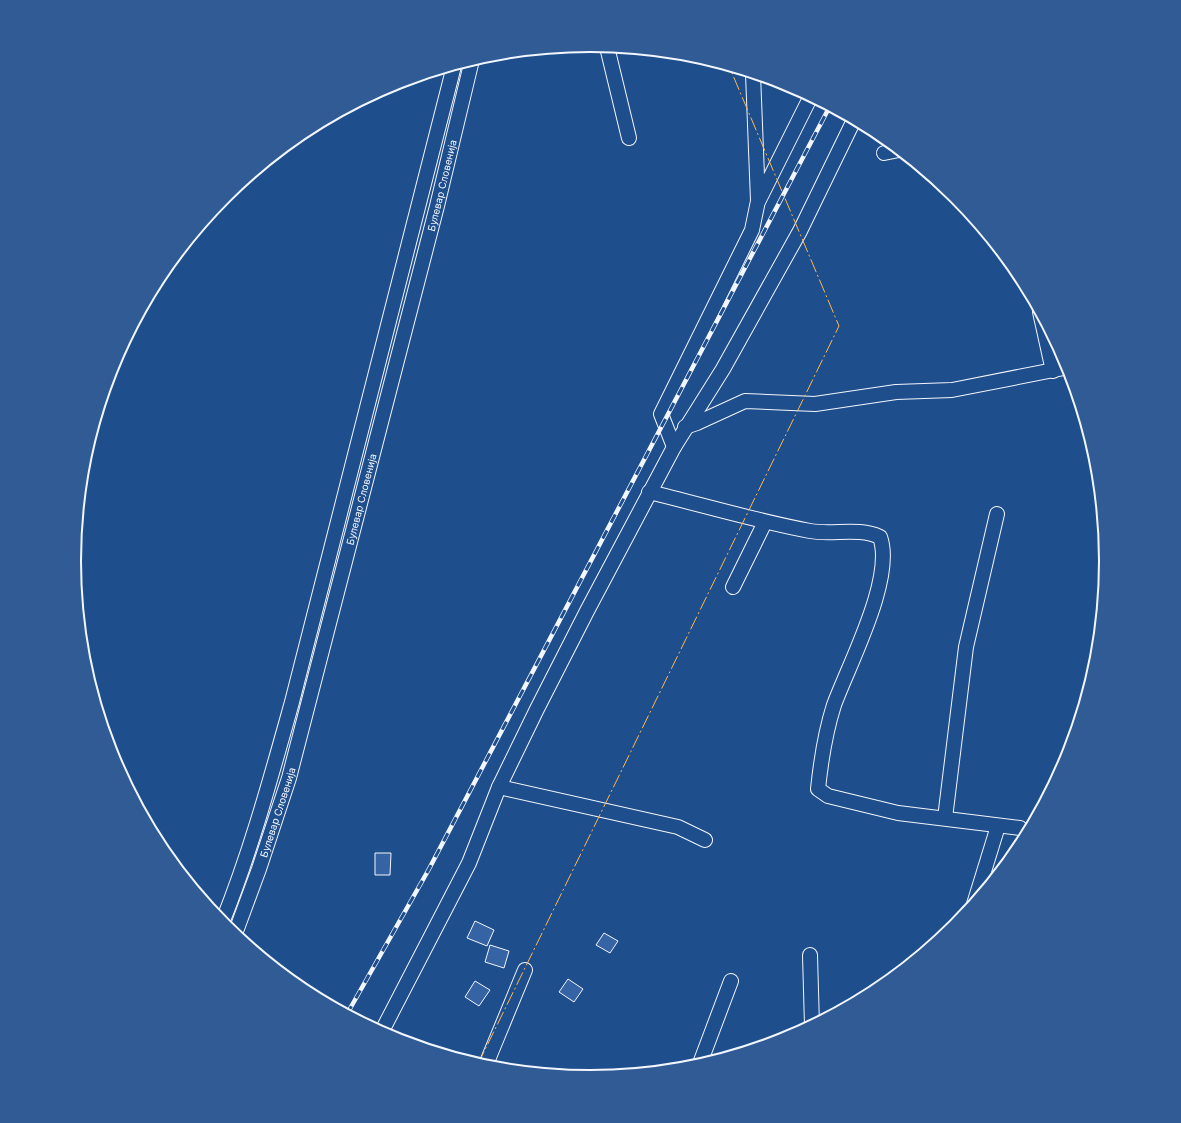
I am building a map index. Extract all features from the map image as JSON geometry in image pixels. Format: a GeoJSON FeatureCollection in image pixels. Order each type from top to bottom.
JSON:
{"type":"FeatureCollection","features":[{"type":"Feature","properties":{"kind":"street"},"geometry":{"type":"LineString","coordinates":[[608,53],[628,138]]}},
{"type":"Feature","properties":{"kind":"street","name":"Булевар Словенија"},"geometry":{"type":"LineString","coordinates":[[237,928],[259,869],[289,778],[433,222],[470,66]]}},
{"type":"Feature","properties":{"kind":"street","name":"Булевар Словенија"},"geometry":{"type":"LineString","coordinates":[[224,916],[268,788],[292,702],[453,71]]}},
{"type":"Feature","properties":{"kind":"street"},"geometry":{"type":"LineString","coordinates":[[674,447],[660,414],[752,230],[758,201],[753,79]]}},
{"type":"Feature","properties":{"kind":"street"},"geometry":{"type":"LineString","coordinates":[[758,201],[808,101]]}},
{"type":"Feature","properties":{"kind":"street"},"geometry":{"type":"LineString","coordinates":[[384,1027],[469,863],[499,787],[556,671],[674,447],[723,369],[781,266],[852,124]]}},
{"type":"Feature","properties":{"kind":"street"},"geometry":{"type":"LineString","coordinates":[[884,153],[893,151]]}},
{"type":"Feature","properties":{"kind":"street"},"geometry":{"type":"LineString","coordinates":[[1044,330],[1053,371]]}},
{"type":"Feature","properties":{"kind":"street"},"geometry":{"type":"LineString","coordinates":[[686,427],[745,401],[815,404],[896,392],[952,390],[1062,369]]}},
{"type":"Feature","properties":{"kind":"street"},"geometry":{"type":"LineString","coordinates":[[649,492],[765,522],[813,532],[871,532],[880,537],[883,546],[879,583],[869,621],[847,671],[823,742],[818,789],[828,796],[864,803],[887,811],[1020,828]]}},
{"type":"Feature","properties":{"kind":"street"},"geometry":{"type":"LineString","coordinates":[[945,818],[966,646],[997,514]]}},
{"type":"Feature","properties":{"kind":"street"},"geometry":{"type":"LineString","coordinates":[[733,587],[765,522]]}},
{"type":"Feature","properties":{"kind":"street"},"geometry":{"type":"LineString","coordinates":[[499,787],[678,827],[705,840]]}},
{"type":"Feature","properties":{"kind":"street"},"geometry":{"type":"LineString","coordinates":[[977,893],[998,826]]}},
{"type":"Feature","properties":{"kind":"street"},"geometry":{"type":"LineString","coordinates":[[810,956],[812,1020]]}},
{"type":"Feature","properties":{"kind":"street"},"geometry":{"type":"LineString","coordinates":[[487,1060],[525,970]]}},
{"type":"Feature","properties":{"kind":"street"},"geometry":{"type":"LineString","coordinates":[[702,1058],[732,981]]}},
{"type":"Feature","properties":{"kind":"building"},"geometry":{"type":"Polygon","coordinates":[[[375,853],[391,853],[390,875],[375,875],[375,853]]]}},
{"type":"Feature","properties":{"kind":"building"},"geometry":{"type":"Polygon","coordinates":[[[475,921],[494,930],[487,946],[467,938],[475,921]]]}},
{"type":"Feature","properties":{"kind":"building"},"geometry":{"type":"Polygon","coordinates":[[[604,933],[618,941],[610,953],[596,945],[604,933]]]}},
{"type":"Feature","properties":{"kind":"building"},"geometry":{"type":"Polygon","coordinates":[[[490,945],[509,951],[504,968],[485,962],[490,945]]]}},
{"type":"Feature","properties":{"kind":"building"},"geometry":{"type":"Polygon","coordinates":[[[568,979],[583,989],[574,1002],[559,992],[568,979]]]}},
{"type":"Feature","properties":{"kind":"building"},"geometry":{"type":"Polygon","coordinates":[[[475,981],[490,990],[479,1006],[465,997],[475,981]]]}},
{"type":"Feature","properties":{"kind":"railway"},"geometry":{"type":"LineString","coordinates":[[349,1010],[429,869],[827,111]]}},
{"type":"Feature","properties":{"kind":"power"},"geometry":{"type":"LineString","coordinates":[[481,1059],[839,326],[732,72]]}}]}
